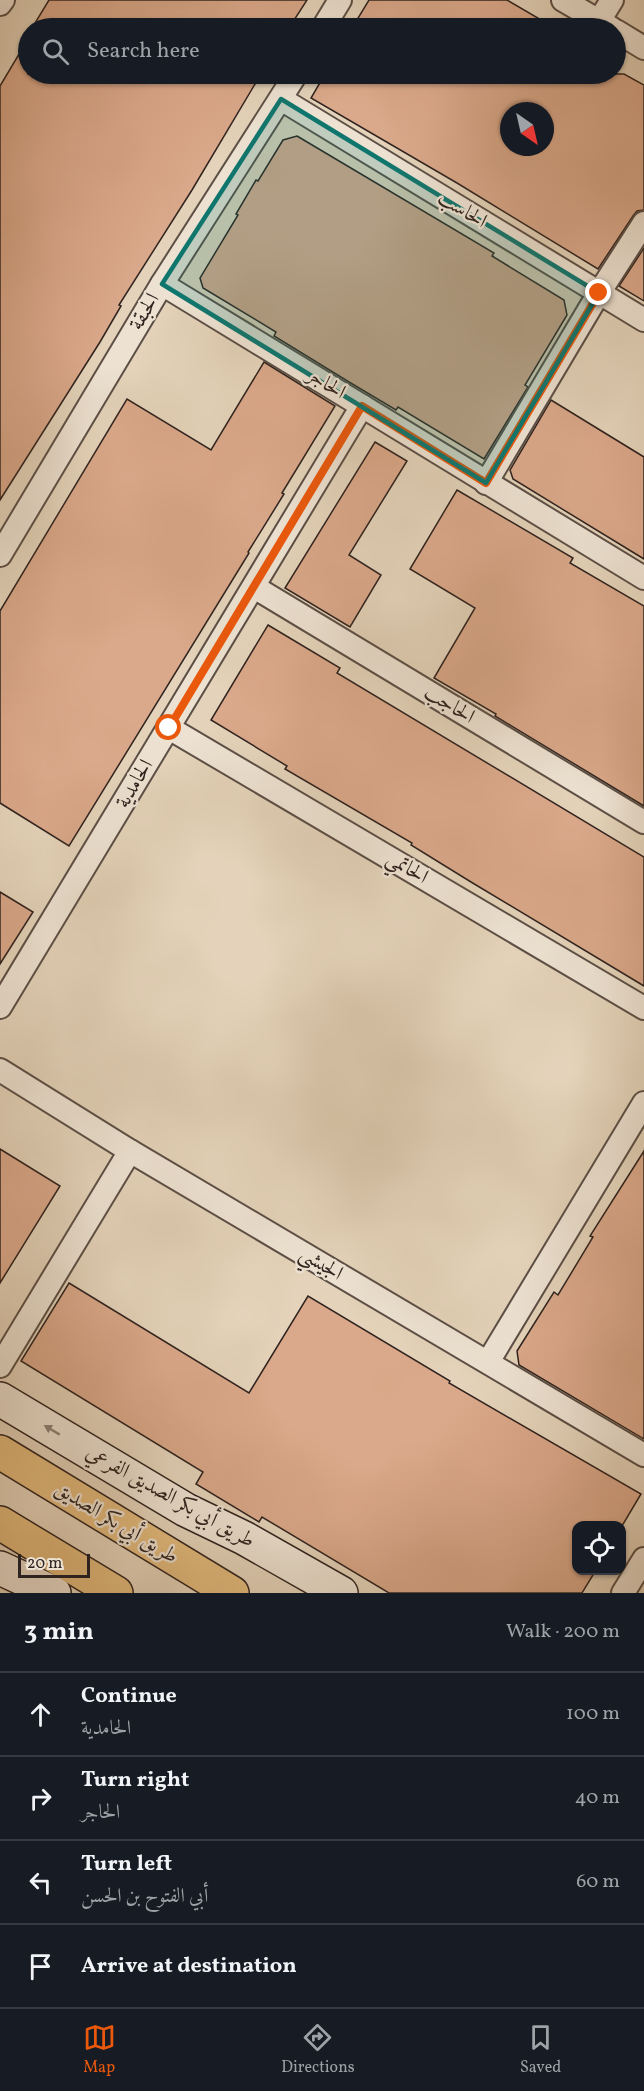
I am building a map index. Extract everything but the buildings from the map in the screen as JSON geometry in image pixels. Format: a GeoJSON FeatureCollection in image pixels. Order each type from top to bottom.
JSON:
{"type":"FeatureCollection","features":[{"type":"Feature","properties":{"kind":"main road","name":"طريق أبي بكر الصديق"},"geometry":{"type":"LineString","coordinates":[[0,1452],[232,1593]]}},
{"type":"Feature","properties":{"kind":"main road"},"geometry":{"type":"LineString","coordinates":[[0,1523],[116,1593]]}},
{"type":"Feature","properties":{"kind":"street"},"geometry":{"type":"LineString","coordinates":[[0,4],[3,0]]}},
{"type":"Feature","properties":{"kind":"street"},"geometry":{"type":"LineString","coordinates":[[329,18],[340,0]]}},
{"type":"Feature","properties":{"kind":"street"},"geometry":{"type":"LineString","coordinates":[[563,0],[593,18]]}},
{"type":"Feature","properties":{"kind":"street"},"geometry":{"type":"LineString","coordinates":[[609,18],[612,0]]}},
{"type":"Feature","properties":{"kind":"street"},"geometry":{"type":"LineString","coordinates":[[626,38],[644,48]]}},
{"type":"Feature","properties":{"kind":"street","name":"الحبقة"},"geometry":{"type":"LineString","coordinates":[[0,555],[162,284],[290,84]]}},
{"type":"Feature","properties":{"kind":"street","name":"الحاسب"},"geometry":{"type":"LineString","coordinates":[[281,99],[644,320]]}},
{"type":"Feature","properties":{"kind":"street"},"geometry":{"type":"LineString","coordinates":[[486,483],[599,293],[644,223]]}},
{"type":"Feature","properties":{"kind":"street","name":"الحاجر"},"geometry":{"type":"LineString","coordinates":[[162,284],[644,578]]}},
{"type":"Feature","properties":{"kind":"street","name":"الحامدية"},"geometry":{"type":"LineString","coordinates":[[0,1007],[362,406]]}},
{"type":"Feature","properties":{"kind":"street","name":"الحاجب"},"geometry":{"type":"LineString","coordinates":[[254,587],[644,822]]}},
{"type":"Feature","properties":{"kind":"street","name":"الحاتمي"},"geometry":{"type":"LineString","coordinates":[[169,728],[644,1008]]}},
{"type":"Feature","properties":{"kind":"street","name":"الجيشي"},"geometry":{"type":"LineString","coordinates":[[0,1070],[130,1151],[644,1455]]}},
{"type":"Feature","properties":{"kind":"street"},"geometry":{"type":"LineString","coordinates":[[488,1362],[644,1103]]}},
{"type":"Feature","properties":{"kind":"street"},"geometry":{"type":"LineString","coordinates":[[0,1366],[130,1151]]}},
{"type":"Feature","properties":{"kind":"street","name":"طريق أبي بكر الصديق الفرعي"},"geometry":{"type":"LineString","coordinates":[[0,1399],[186,1510],[244,1538],[341,1593]]}},
{"type":"Feature","properties":{"kind":"street"},"geometry":{"type":"LineString","coordinates":[[186,1510],[291,1593]]}},
{"type":"Feature","properties":{"kind":"street"},"geometry":{"type":"LineString","coordinates":[[623,1593],[644,1559]]}},
{"type":"Feature","properties":{"kind":"street"},"geometry":{"type":"LineString","coordinates":[[4,1571],[38,1593]]}},
{"type":"Feature","properties":{"kind":"street"},"geometry":{"type":"LineString","coordinates":[[4,1571],[54,1593]]}},
{"type":"Feature","properties":{"kind":"highlighted area"},"geometry":{"type":"Polygon","coordinates":[[[281,99],[599,293],[486,483],[162,284],[281,99]]]}},
{"type":"Feature","properties":{"kind":"route"},"geometry":{"type":"LineString","coordinates":[[169,728],[362,406],[486,483],[599,293]]}}]}
